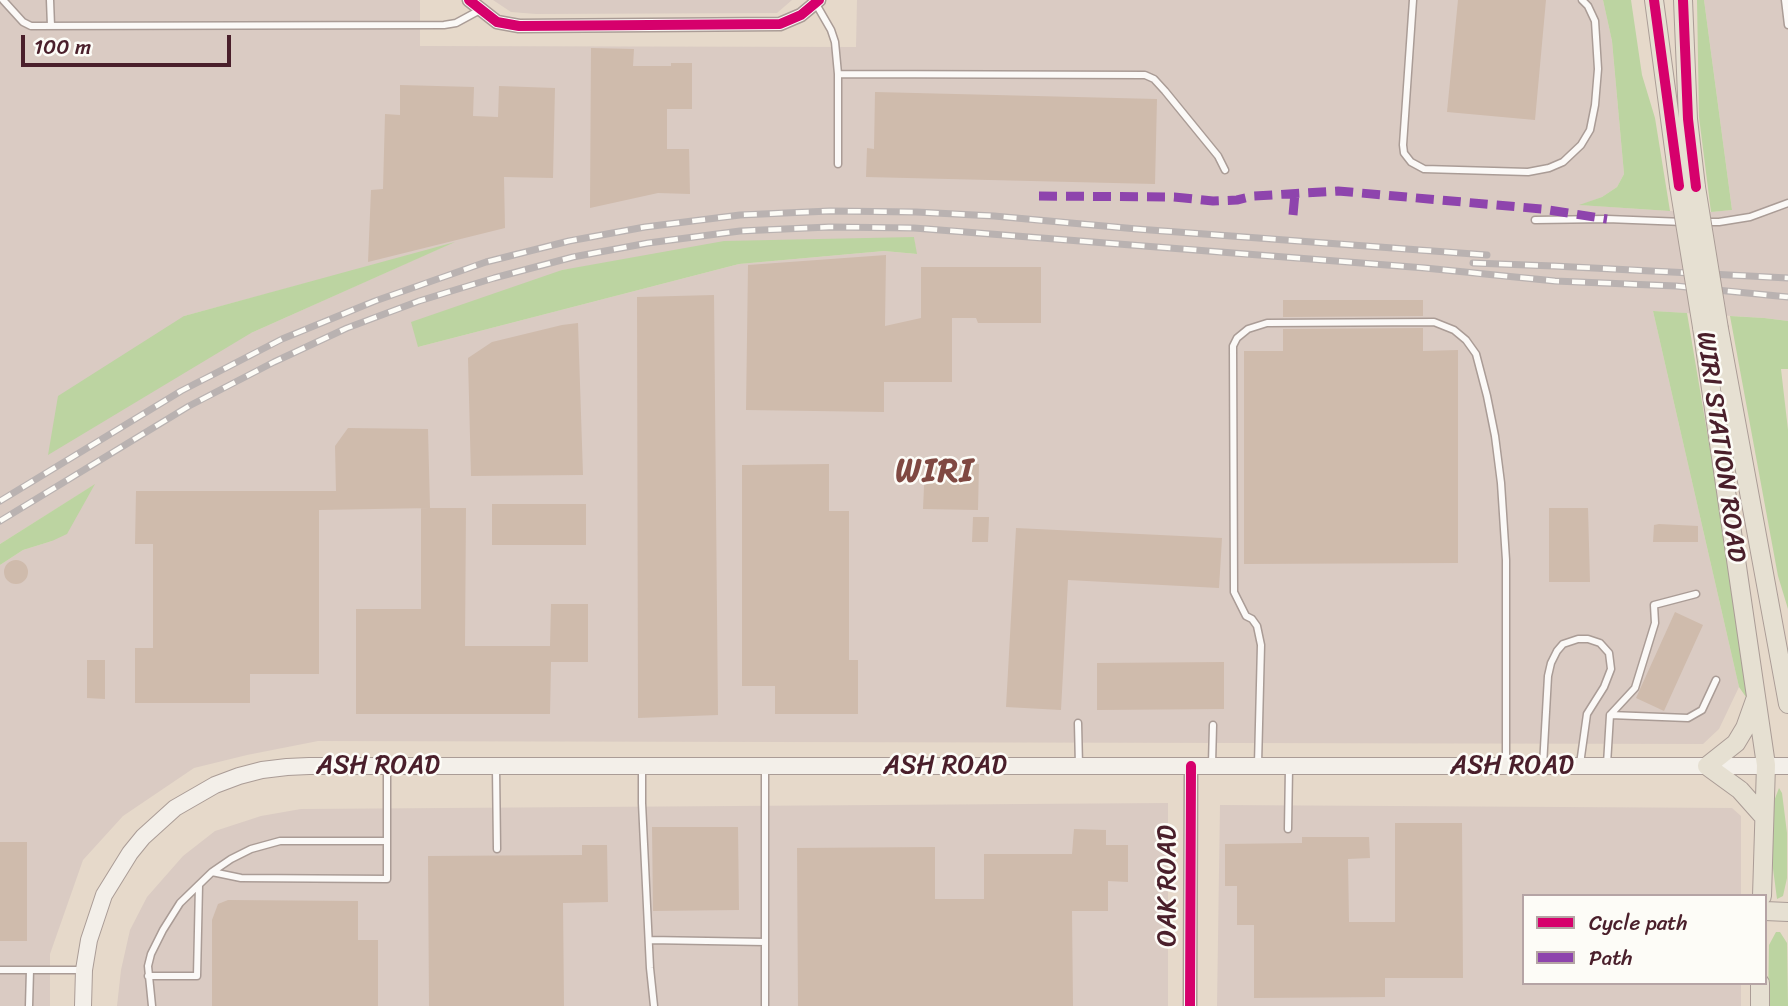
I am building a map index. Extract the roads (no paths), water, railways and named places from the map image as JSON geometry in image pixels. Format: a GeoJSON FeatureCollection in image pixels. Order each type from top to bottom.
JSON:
{"type":"FeatureCollection","features":[{"type":"Feature","properties":{"kind":"main road","name":"WIRI STATION ROAD"},"geometry":{"type":"LineString","coordinates":[[1683,0],[1688,120],[1687,186]]}},
{"type":"Feature","properties":{"kind":"main road","name":"WIRI STATION ROAD"},"geometry":{"type":"LineString","coordinates":[[1653,5],[1710,328],[1766,765],[1762,894]]}},
{"type":"Feature","properties":{"kind":"main road","name":"WIRI STATION ROAD"},"geometry":{"type":"LineString","coordinates":[[1710,328],[1787,695]]}},
{"type":"Feature","properties":{"kind":"main road"},"geometry":{"type":"LineString","coordinates":[[1757,697],[1736,743],[1707,766],[1740,790],[1764,817]]}},
{"type":"Feature","properties":{"kind":"main road","name":"ASH ROAD"},"geometry":{"type":"LineString","coordinates":[[83,1006],[84,970],[89,940],[104,895],[130,853],[143,837],[175,808],[215,785],[262,770],[287,767],[387,766],[1788,766]]}},
{"type":"Feature","properties":{"kind":"main road"},"geometry":{"type":"LineString","coordinates":[[1767,911],[1788,912]]}},
{"type":"Feature","properties":{"kind":"main road"},"geometry":{"type":"LineString","coordinates":[[1760,985],[1760,1006]]}},
{"type":"Feature","properties":{"kind":"street"},"geometry":{"type":"LineString","coordinates":[[469,0],[497,22],[519,26],[780,24],[801,15],[817,2]]}},
{"type":"Feature","properties":{"kind":"street","name":"OAK ROAD"},"geometry":{"type":"LineString","coordinates":[[1190,1006],[1191,766]]}},
{"type":"Feature","properties":{"kind":"lane"},"geometry":{"type":"LineString","coordinates":[[3,0],[23,22],[32,26],[443,25],[456,23],[481,10]]}},
{"type":"Feature","properties":{"kind":"lane"},"geometry":{"type":"LineString","coordinates":[[50,0],[51,26]]}},
{"type":"Feature","properties":{"kind":"lane"},"geometry":{"type":"LineString","coordinates":[[1413,0],[1404,153],[1411,162],[1424,169],[1528,172],[1563,162],[1581,145],[1590,130],[1598,69],[1595,21],[1582,0]]}},
{"type":"Feature","properties":{"kind":"lane"},"geometry":{"type":"LineString","coordinates":[[1785,0],[1788,25]]}},
{"type":"Feature","properties":{"kind":"lane"},"geometry":{"type":"LineString","coordinates":[[817,2],[835,42],[838,74],[838,164]]}},
{"type":"Feature","properties":{"kind":"lane"},"geometry":{"type":"LineString","coordinates":[[838,74],[1145,75],[1154,79],[1165,91],[1218,156],[1225,170]]}},
{"type":"Feature","properties":{"kind":"lane"},"geometry":{"type":"LineString","coordinates":[[1535,220],[1719,222],[1750,217],[1788,203]]}},
{"type":"Feature","properties":{"kind":"lane"},"geometry":{"type":"LineString","coordinates":[[1258,766],[1261,645],[1257,626],[1246,616],[1234,592],[1233,346],[1237,338],[1248,329],[1267,323],[1434,322],[1454,330],[1476,354],[1495,436],[1502,484],[1506,559],[1506,766]]}},
{"type":"Feature","properties":{"kind":"lane"},"geometry":{"type":"LineString","coordinates":[[1607,766],[1610,715],[1635,688],[1655,622],[1654,604],[1696,594]]}},
{"type":"Feature","properties":{"kind":"lane"},"geometry":{"type":"LineString","coordinates":[[1543,766],[1550,663],[1563,644],[1588,639],[1600,643],[1609,653],[1611,669],[1604,687],[1587,713],[1580,766]]}},
{"type":"Feature","properties":{"kind":"lane"},"geometry":{"type":"LineString","coordinates":[[1610,715],[1688,718],[1702,710],[1716,680]]}},
{"type":"Feature","properties":{"kind":"lane"},"geometry":{"type":"LineString","coordinates":[[1078,723],[1079,766]]}},
{"type":"Feature","properties":{"kind":"lane"},"geometry":{"type":"LineString","coordinates":[[1212,766],[1213,725]]}},
{"type":"Feature","properties":{"kind":"lane"},"geometry":{"type":"LineString","coordinates":[[212,872],[241,878],[387,879],[387,766]]}},
{"type":"Feature","properties":{"kind":"lane"},"geometry":{"type":"LineString","coordinates":[[496,766],[497,849]]}},
{"type":"Feature","properties":{"kind":"lane"},"geometry":{"type":"LineString","coordinates":[[642,766],[654,1006]]}},
{"type":"Feature","properties":{"kind":"lane"},"geometry":{"type":"LineString","coordinates":[[765,766],[765,1006]]}},
{"type":"Feature","properties":{"kind":"lane"},"geometry":{"type":"LineString","coordinates":[[1288,829],[1289,766]]}},
{"type":"Feature","properties":{"kind":"lane"},"geometry":{"type":"LineString","coordinates":[[152,1006],[148,966],[152,954],[180,903],[212,872],[251,849],[280,841],[387,841]]}},
{"type":"Feature","properties":{"kind":"lane"},"geometry":{"type":"LineString","coordinates":[[148,975],[197,976],[199,885]]}},
{"type":"Feature","properties":{"kind":"lane"},"geometry":{"type":"LineString","coordinates":[[649,940],[765,942]]}},
{"type":"Feature","properties":{"kind":"lane"},"geometry":{"type":"LineString","coordinates":[[0,970],[84,970]]}},
{"type":"Feature","properties":{"kind":"lane"},"geometry":{"type":"LineString","coordinates":[[29,1006],[30,970]]}},
{"type":"Feature","properties":{"kind":"railway"},"geometry":{"type":"LineString","coordinates":[[0,501],[181,391],[282,339],[375,301],[486,262],[569,241],[645,227],[740,215],[830,211],[916,212],[1487,255]]}},
{"type":"Feature","properties":{"kind":"railway"},"geometry":{"type":"LineString","coordinates":[[0,521],[189,406],[347,328],[419,301],[573,257],[648,243],[740,231],[829,227],[914,228],[1425,268],[1555,281],[1676,286],[1788,297]]}},
{"type":"Feature","properties":{"kind":"railway"},"geometry":{"type":"LineString","coordinates":[[1473,263],[1788,278]]}},
{"type":"Feature","properties":{"kind":"district","name":"WIRI"},"geometry":{"type":"Point","coordinates":[935,473]}}]}
